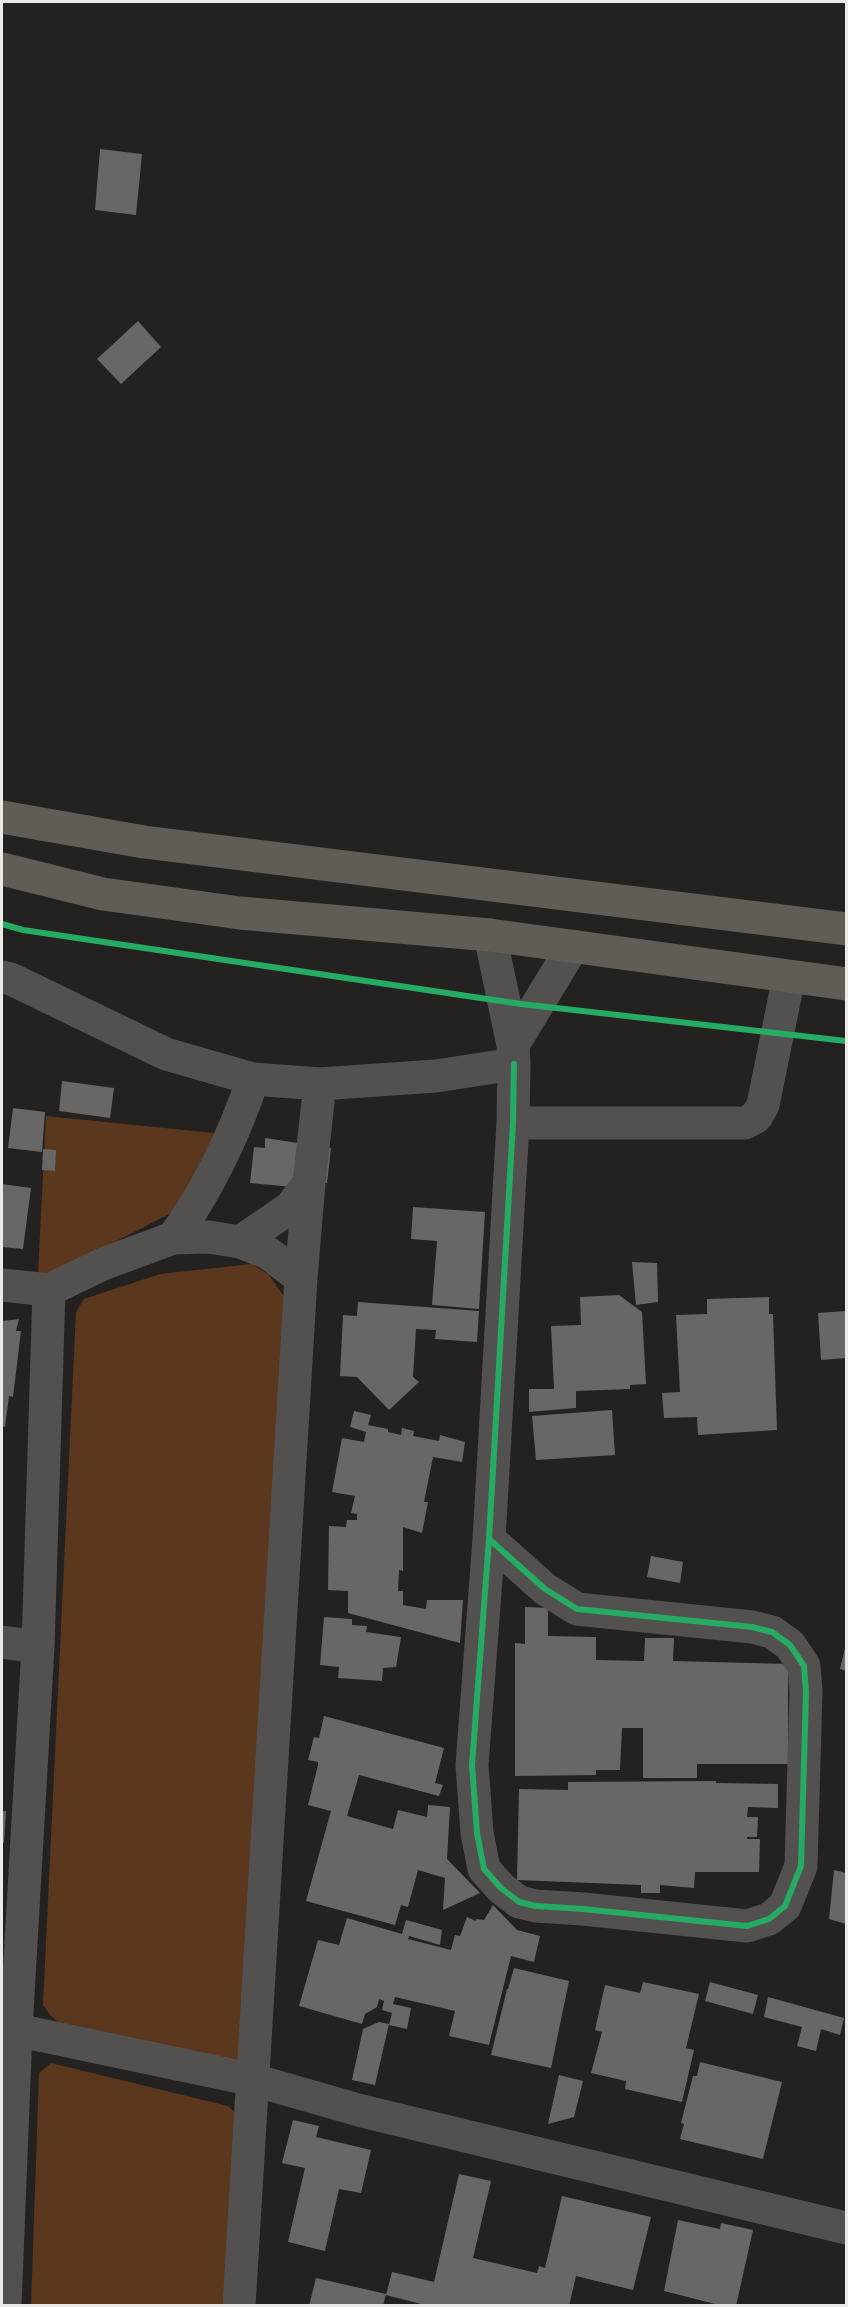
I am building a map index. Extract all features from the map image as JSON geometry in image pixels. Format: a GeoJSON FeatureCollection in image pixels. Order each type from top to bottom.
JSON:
{"type":"FeatureCollection","features":[{"type":"Feature","properties":{"kind":"main road"},"geometry":{"type":"LineString","coordinates":[[2,793],[29,805],[144,842]]}},
{"type":"Feature","properties":{"kind":"main road"},"geometry":{"type":"LineString","coordinates":[[2,817],[144,842],[846,929]]}},
{"type":"Feature","properties":{"kind":"main road"},"geometry":{"type":"LineString","coordinates":[[2,868],[103,894],[228,911],[490,935],[573,945],[846,984]]}},
{"type":"Feature","properties":{"kind":"street"},"geometry":{"type":"LineString","coordinates":[[489,1539],[545,1589],[577,1609],[752,1627],[772,1632],[790,1645],[804,1666],[807,1692],[801,1866],[785,1906],[769,1919],[747,1926],[583,1908],[536,1906],[519,1902],[501,1888],[484,1869],[477,1833],[472,1765],[489,1539],[513,1123],[514,1055],[490,935]]}},
{"type":"Feature","properties":{"kind":"street"},"geometry":{"type":"LineString","coordinates":[[2,977],[11,979],[166,1054],[253,1079],[320,1084],[435,1076],[514,1055],[573,945]]}},
{"type":"Feature","properties":{"kind":"street"},"geometry":{"type":"LineString","coordinates":[[513,1123],[745,1123],[756,1117],[763,1106],[789,977]]}},
{"type":"Feature","properties":{"kind":"street"},"geometry":{"type":"LineString","coordinates":[[173,1238],[194,1210],[245,1104],[253,1079]]}},
{"type":"Feature","properties":{"kind":"street"},"geometry":{"type":"LineString","coordinates":[[239,2306],[301,1278],[320,1084]]}},
{"type":"Feature","properties":{"kind":"street"},"geometry":{"type":"LineString","coordinates":[[240,1242],[291,1207],[309,1183]]}},
{"type":"Feature","properties":{"kind":"street"},"geometry":{"type":"LineString","coordinates":[[2,1285],[49,1290],[103,1264],[173,1238],[208,1237],[240,1242],[268,1253],[301,1278]]}},
{"type":"Feature","properties":{"kind":"street"},"geometry":{"type":"LineString","coordinates":[[5,2306],[16,2030],[10,1996],[38,1647],[49,1290]]}},
{"type":"Feature","properties":{"kind":"street"},"geometry":{"type":"LineString","coordinates":[[2,1642],[38,1647]]}},
{"type":"Feature","properties":{"kind":"street"},"geometry":{"type":"LineString","coordinates":[[16,2030],[254,2080],[362,2111],[846,2228]]}},
{"type":"Feature","properties":{"kind":"shaded area"},"geometry":{"type":"Polygon","coordinates":[[[46,1116],[214,1133],[202,1171],[177,1210],[54,1273],[38,1273],[46,1116]]]}},
{"type":"Feature","properties":{"kind":"shaded area"},"geometry":{"type":"Polygon","coordinates":[[[252,1264],[269,1275],[285,1298],[244,2053],[234,2063],[64,2027],[51,2016],[43,2005],[76,1312],[84,1299],[160,1274],[252,1264]]]}},
{"type":"Feature","properties":{"kind":"shaded area"},"geometry":{"type":"Polygon","coordinates":[[[51,2063],[228,2106],[239,2116],[228,2305],[31,2306],[39,2073],[51,2063]]]}},
{"type":"Feature","properties":{"kind":"building"},"geometry":{"type":"Polygon","coordinates":[[[100,149],[142,154],[136,215],[95,210],[100,149]]]}},
{"type":"Feature","properties":{"kind":"building"},"geometry":{"type":"Polygon","coordinates":[[[138,321],[161,347],[121,384],[97,359],[138,321]]]}},
{"type":"Feature","properties":{"kind":"building"},"geometry":{"type":"Polygon","coordinates":[[[62,1081],[114,1088],[110,1118],[59,1111],[62,1081]]]}},
{"type":"Feature","properties":{"kind":"building"},"geometry":{"type":"Polygon","coordinates":[[[13,1108],[45,1112],[42,1152],[8,1148],[13,1108]]]}},
{"type":"Feature","properties":{"kind":"building"},"geometry":{"type":"Polygon","coordinates":[[[265,1138],[331,1148],[327,1183],[304,1180],[303,1188],[250,1183],[254,1147],[265,1148],[265,1138]]]}},
{"type":"Feature","properties":{"kind":"building"},"geometry":{"type":"Polygon","coordinates":[[[43,1149],[56,1150],[55,1171],[42,1170],[43,1149]]]}},
{"type":"Feature","properties":{"kind":"building"},"geometry":{"type":"Polygon","coordinates":[[[2,1184],[31,1188],[23,1249],[2,1247],[2,1184]]]}},
{"type":"Feature","properties":{"kind":"building"},"geometry":{"type":"Polygon","coordinates":[[[413,1207],[485,1212],[479,1309],[432,1305],[437,1241],[411,1239],[413,1207]]]}},
{"type":"Feature","properties":{"kind":"building"},"geometry":{"type":"Polygon","coordinates":[[[632,1262],[657,1263],[658,1302],[636,1305],[632,1262]]]}},
{"type":"Feature","properties":{"kind":"building"},"geometry":{"type":"Polygon","coordinates":[[[619,1295],[642,1312],[646,1384],[630,1385],[630,1389],[576,1391],[576,1408],[529,1412],[529,1389],[554,1389],[551,1326],[581,1325],[580,1297],[619,1295]]]}},
{"type":"Feature","properties":{"kind":"building"},"geometry":{"type":"Polygon","coordinates":[[[769,1297],[769,1314],[773,1314],[777,1430],[698,1435],[697,1417],[664,1418],[662,1393],[680,1392],[676,1315],[707,1314],[707,1299],[769,1297]]]}},
{"type":"Feature","properties":{"kind":"building"},"geometry":{"type":"Polygon","coordinates":[[[358,1302],[479,1311],[477,1342],[435,1339],[436,1330],[416,1329],[413,1377],[419,1382],[389,1410],[357,1377],[340,1376],[343,1315],[357,1316],[358,1302]]]}},
{"type":"Feature","properties":{"kind":"building"},"geometry":{"type":"Polygon","coordinates":[[[846,1311],[846,1358],[821,1360],[818,1313],[846,1311]]]}},
{"type":"Feature","properties":{"kind":"building"},"geometry":{"type":"Polygon","coordinates":[[[19,1319],[16,1331],[21,1331],[13,1397],[9,1396],[5,1427],[2,1426],[2,1321],[19,1319]]]}},
{"type":"Feature","properties":{"kind":"building"},"geometry":{"type":"Polygon","coordinates":[[[612,1410],[615,1455],[536,1460],[532,1416],[612,1410]]]}},
{"type":"Feature","properties":{"kind":"building"},"geometry":{"type":"Polygon","coordinates":[[[354,1411],[371,1415],[368,1425],[388,1429],[388,1432],[401,1435],[402,1428],[414,1431],[413,1436],[439,1441],[440,1435],[465,1442],[462,1462],[433,1457],[424,1502],[428,1502],[422,1533],[403,1527],[403,1571],[399,1570],[398,1591],[403,1591],[403,1605],[426,1609],[427,1600],[463,1600],[460,1643],[348,1613],[348,1591],[328,1590],[329,1526],[346,1527],[347,1520],[357,1520],[357,1514],[351,1513],[355,1496],[332,1492],[342,1438],[364,1442],[366,1432],[350,1427],[354,1411]]]}},
{"type":"Feature","properties":{"kind":"building"},"geometry":{"type":"Polygon","coordinates":[[[651,1556],[683,1562],[680,1583],[647,1577],[651,1556]]]}},
{"type":"Feature","properties":{"kind":"building"},"geometry":{"type":"Polygon","coordinates":[[[525,1607],[548,1608],[548,1636],[596,1637],[596,1660],[644,1661],[645,1638],[674,1638],[673,1661],[788,1664],[788,1764],[697,1764],[697,1778],[643,1778],[643,1728],[622,1728],[620,1770],[596,1770],[596,1775],[515,1776],[515,1643],[525,1644],[525,1607]]]}},
{"type":"Feature","properties":{"kind":"building"},"geometry":{"type":"Polygon","coordinates":[[[324,1617],[352,1619],[352,1625],[367,1626],[366,1632],[401,1637],[396,1667],[383,1668],[382,1681],[338,1678],[339,1667],[320,1665],[324,1617]]]}},
{"type":"Feature","properties":{"kind":"building"},"geometry":{"type":"Polygon","coordinates":[[[846,1644],[846,1671],[840,1669],[846,1644]]]}},
{"type":"Feature","properties":{"kind":"building"},"geometry":{"type":"Polygon","coordinates":[[[324,1716],[444,1748],[435,1783],[443,1785],[439,1796],[359,1775],[347,1816],[393,1829],[398,1810],[427,1817],[428,1805],[450,1807],[447,1859],[480,1893],[443,1910],[445,1878],[418,1870],[408,1907],[401,1905],[395,1925],[306,1901],[331,1811],[308,1805],[318,1762],[308,1760],[314,1737],[319,1738],[324,1716]]]}},
{"type":"Feature","properties":{"kind":"building"},"geometry":{"type":"Polygon","coordinates":[[[716,1781],[716,1783],[778,1784],[778,1808],[748,1807],[747,1817],[758,1817],[757,1837],[747,1837],[747,1839],[760,1839],[759,1872],[695,1872],[694,1888],[660,1885],[660,1893],[641,1893],[641,1885],[517,1880],[519,1789],[568,1790],[568,1782],[716,1781]]]}},
{"type":"Feature","properties":{"kind":"building"},"geometry":{"type":"Polygon","coordinates":[[[2,1811],[6,1811],[4,1843],[2,1842],[2,1811]]]}},
{"type":"Feature","properties":{"kind":"building"},"geometry":{"type":"Polygon","coordinates":[[[834,1870],[846,1873],[846,1924],[829,1919],[834,1870]]]}},
{"type":"Feature","properties":{"kind":"building"},"geometry":{"type":"Polygon","coordinates":[[[493,1905],[517,1930],[540,1936],[534,1962],[511,1956],[489,2045],[449,2036],[455,2011],[395,1997],[393,2004],[411,2008],[407,2029],[389,2025],[392,2013],[382,2010],[384,2001],[379,1999],[377,2007],[365,2014],[362,2024],[299,2006],[318,1940],[339,1945],[347,1918],[402,1934],[406,1920],[442,1930],[440,1945],[409,1936],[408,1939],[451,1950],[455,1935],[460,1936],[467,1917],[476,1921],[476,1919],[484,1920],[493,1905]]]}},
{"type":"Feature","properties":{"kind":"building"},"geometry":{"type":"Polygon","coordinates":[[[514,1968],[569,1981],[551,2068],[491,2055],[514,1968]]]}},
{"type":"Feature","properties":{"kind":"building"},"geometry":{"type":"Polygon","coordinates":[[[643,1982],[699,1994],[686,2048],[694,2050],[682,2102],[625,2089],[626,2081],[591,2073],[602,2032],[595,2030],[605,1985],[640,1993],[643,1982]]]}},
{"type":"Feature","properties":{"kind":"building"},"geometry":{"type":"Polygon","coordinates":[[[710,1982],[758,1995],[753,2014],[705,2001],[710,1982]]]}},
{"type":"Feature","properties":{"kind":"building"},"geometry":{"type":"Polygon","coordinates":[[[768,1997],[844,2018],[840,2035],[821,2029],[816,2051],[797,2046],[802,2027],[764,2017],[768,1997]]]}},
{"type":"Feature","properties":{"kind":"building"},"geometry":{"type":"Polygon","coordinates":[[[379,2022],[389,2024],[375,2085],[352,2080],[363,2029],[379,2022]]]}},
{"type":"Feature","properties":{"kind":"building"},"geometry":{"type":"Polygon","coordinates":[[[700,2062],[782,2082],[763,2159],[680,2139],[684,2124],[681,2123],[693,2076],[697,2076],[700,2062]]]}},
{"type":"Feature","properties":{"kind":"building"},"geometry":{"type":"Polygon","coordinates":[[[559,2075],[583,2081],[574,2117],[548,2124],[559,2075]]]}},
{"type":"Feature","properties":{"kind":"building"},"geometry":{"type":"Polygon","coordinates":[[[293,2120],[319,2126],[316,2137],[371,2150],[361,2193],[339,2189],[325,2251],[288,2242],[305,2168],[282,2163],[293,2120]]]}},
{"type":"Feature","properties":{"kind":"building"},"geometry":{"type":"Polygon","coordinates":[[[459,2174],[491,2181],[473,2258],[537,2273],[539,2266],[545,2268],[562,2196],[651,2217],[633,2290],[576,2276],[569,2306],[429,2306],[386,2295],[392,2272],[434,2282],[459,2174]]]}},
{"type":"Feature","properties":{"kind":"building"},"geometry":{"type":"Polygon","coordinates":[[[678,2220],[720,2229],[721,2223],[753,2230],[736,2306],[723,2306],[664,2291],[678,2220]]]}},
{"type":"Feature","properties":{"kind":"building"},"geometry":{"type":"Polygon","coordinates":[[[316,2278],[386,2294],[383,2306],[309,2306],[316,2278]]]}},
{"type":"Feature","properties":{"kind":"cycle path"},"geometry":{"type":"LineString","coordinates":[[2,924],[23,930],[521,1004],[846,1041]]}},
{"type":"Feature","properties":{"kind":"cycle path"},"geometry":{"type":"LineString","coordinates":[[489,1539],[545,1589],[577,1609],[752,1627],[772,1632],[790,1645],[804,1666],[806,1692],[801,1866],[785,1906],[769,1919],[747,1926],[536,1906],[519,1902],[501,1888],[484,1869],[477,1833],[472,1765],[489,1539],[513,1123],[514,1064]]}}]}
